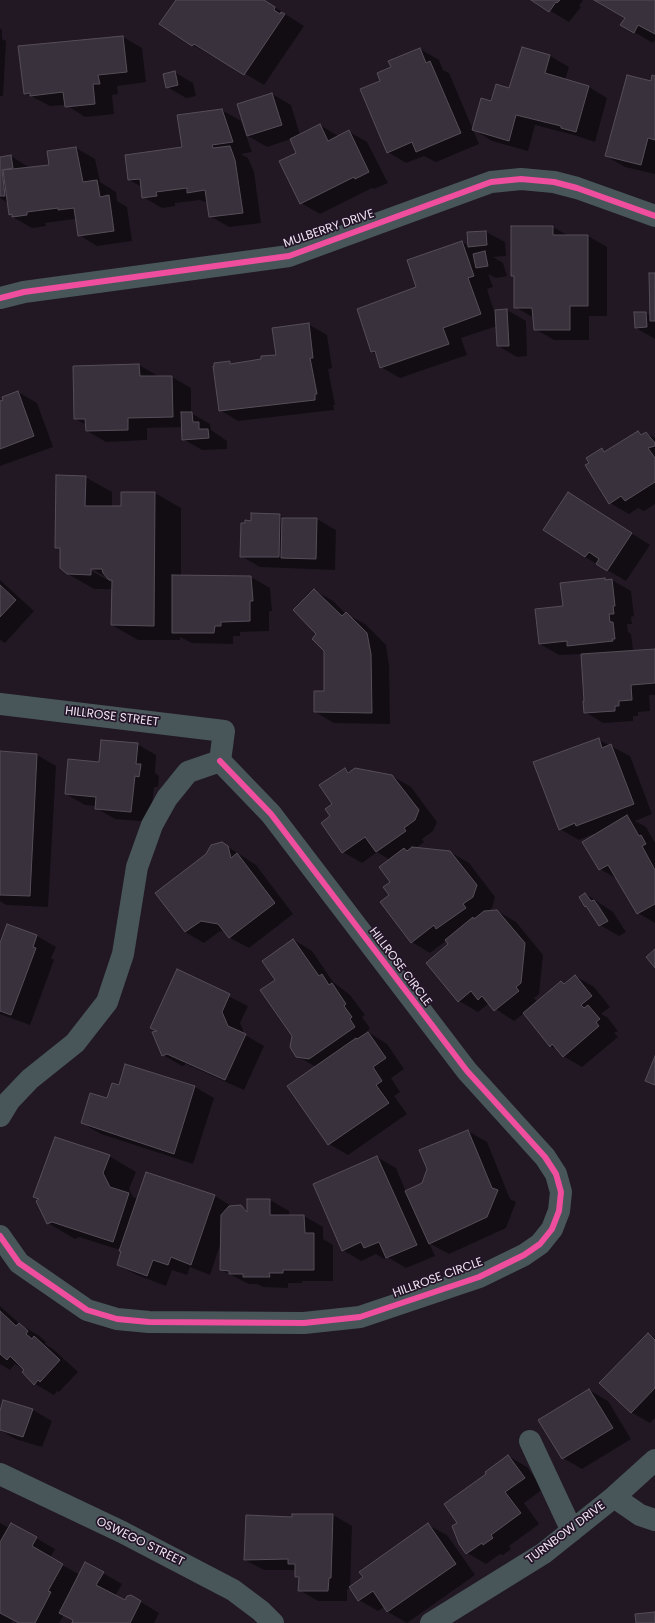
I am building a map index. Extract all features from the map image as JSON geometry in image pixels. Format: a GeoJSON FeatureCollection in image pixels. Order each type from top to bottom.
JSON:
{"type":"FeatureCollection","features":[{"type":"Feature","properties":{"kind":"street","name":"MULBERRY DRIVE"},"geometry":{"type":"LineString","coordinates":[[0,298],[24,292],[289,256],[491,182],[521,179],[554,182],[577,188],[655,216]]}},
{"type":"Feature","properties":{"kind":"street","name":"HILLROSE STREET"},"geometry":{"type":"LineString","coordinates":[[0,704],[224,731],[220,761]]}},
{"type":"Feature","properties":{"kind":"street"},"geometry":{"type":"LineString","coordinates":[[0,1116],[9,1100],[30,1079],[75,1044],[106,1002],[123,954],[137,867],[152,825],[167,798],[188,772],[220,761]]}},
{"type":"Feature","properties":{"kind":"street","name":"HILLROSE CIRCLE"},"geometry":{"type":"LineString","coordinates":[[0,1236],[19,1263],[87,1310],[117,1319],[149,1322],[304,1323],[360,1317],[478,1277],[524,1255],[540,1244],[552,1229],[559,1211],[561,1192],[556,1174],[545,1157],[467,1071],[271,814],[220,761]]}},
{"type":"Feature","properties":{"kind":"street"},"geometry":{"type":"LineString","coordinates":[[530,1441],[572,1531]]}},
{"type":"Feature","properties":{"kind":"street","name":"TURNBOW DRIVE"},"geometry":{"type":"LineString","coordinates":[[431,1623],[544,1553],[614,1497],[655,1460]]}},
{"type":"Feature","properties":{"kind":"street","name":"OSWEGO STREET"},"geometry":{"type":"LineString","coordinates":[[0,1474],[122,1532],[233,1590],[261,1611],[273,1623]]}},
{"type":"Feature","properties":{"kind":"street"},"geometry":{"type":"LineString","coordinates":[[614,1497],[640,1515],[655,1520]]}},
{"type":"Feature","properties":{"kind":"building"},"geometry":{"type":"Polygon","coordinates":[[[176,0],[264,0],[275,7],[274,10],[280,14],[281,12],[285,14],[244,75],[194,44],[192,46],[159,24],[176,0]]]}},
{"type":"Feature","properties":{"kind":"building"},"geometry":{"type":"Polygon","coordinates":[[[531,0],[560,0],[557,3],[556,2],[549,12],[531,0]]]}},
{"type":"Feature","properties":{"kind":"building"},"geometry":{"type":"Polygon","coordinates":[[[594,0],[655,0],[655,34],[638,25],[634,33],[620,25],[625,18],[594,0]]]}},
{"type":"Feature","properties":{"kind":"building"},"geometry":{"type":"Polygon","coordinates":[[[123,36],[127,72],[98,75],[100,84],[93,84],[95,104],[65,107],[63,92],[30,96],[30,93],[24,94],[18,46],[123,36]]]}},
{"type":"Feature","properties":{"kind":"building"},"geometry":{"type":"Polygon","coordinates":[[[522,47],[550,55],[545,73],[589,86],[576,132],[561,128],[561,126],[516,115],[509,141],[472,130],[481,98],[491,101],[496,84],[509,88],[522,47]]]}},
{"type":"Feature","properties":{"kind":"building"},"geometry":{"type":"Polygon","coordinates":[[[420,48],[426,63],[430,61],[461,133],[416,152],[412,142],[387,153],[360,89],[380,81],[377,73],[391,67],[388,61],[420,48]]]}},
{"type":"Feature","properties":{"kind":"building"},"geometry":{"type":"Polygon","coordinates":[[[175,71],[178,85],[166,88],[163,74],[175,71]]]}},
{"type":"Feature","properties":{"kind":"building"},"geometry":{"type":"Polygon","coordinates":[[[627,75],[651,81],[652,75],[655,76],[655,140],[648,138],[641,165],[605,156],[627,75]]]}},
{"type":"Feature","properties":{"kind":"building"},"geometry":{"type":"Polygon","coordinates":[[[272,93],[282,125],[247,136],[237,104],[272,93]]]}},
{"type":"Feature","properties":{"kind":"building"},"geometry":{"type":"Polygon","coordinates":[[[222,109],[233,142],[212,145],[213,148],[230,146],[235,160],[243,213],[209,217],[205,190],[187,193],[187,188],[156,192],[157,196],[142,198],[140,179],[128,180],[125,155],[182,147],[177,115],[222,109]]]}},
{"type":"Feature","properties":{"kind":"building"},"geometry":{"type":"Polygon","coordinates":[[[320,124],[328,141],[349,130],[369,172],[355,179],[354,177],[300,204],[279,161],[296,153],[290,139],[320,124]]]}},
{"type":"Feature","properties":{"kind":"building"},"geometry":{"type":"Polygon","coordinates":[[[76,147],[83,182],[97,180],[100,197],[109,195],[114,231],[78,236],[74,208],[58,210],[58,208],[27,212],[27,215],[12,217],[12,214],[9,215],[3,170],[49,165],[47,151],[76,147]]]}},
{"type":"Feature","properties":{"kind":"building"},"geometry":{"type":"Polygon","coordinates":[[[11,155],[13,168],[2,170],[5,196],[0,196],[0,157],[11,155]]]}},
{"type":"Feature","properties":{"kind":"building"},"geometry":{"type":"Polygon","coordinates":[[[511,226],[553,226],[553,235],[588,235],[588,306],[570,306],[570,330],[534,330],[532,308],[514,308],[514,276],[511,276],[511,226]]]}},
{"type":"Feature","properties":{"kind":"building"},"geometry":{"type":"Polygon","coordinates":[[[486,231],[487,245],[468,247],[467,232],[486,231]]]}},
{"type":"Feature","properties":{"kind":"building"},"geometry":{"type":"Polygon","coordinates":[[[462,241],[474,276],[468,278],[481,314],[443,328],[449,344],[380,368],[375,351],[371,352],[357,309],[416,287],[407,260],[462,241]]]}},
{"type":"Feature","properties":{"kind":"building"},"geometry":{"type":"Polygon","coordinates":[[[485,251],[488,266],[476,268],[473,254],[485,251]]]}},
{"type":"Feature","properties":{"kind":"building"},"geometry":{"type":"Polygon","coordinates":[[[649,273],[655,273],[655,321],[650,321],[649,273]]]}},
{"type":"Feature","properties":{"kind":"building"},"geometry":{"type":"Polygon","coordinates":[[[507,309],[509,346],[497,346],[495,310],[507,309]]]}},
{"type":"Feature","properties":{"kind":"building"},"geometry":{"type":"Polygon","coordinates":[[[634,312],[646,312],[647,327],[635,328],[634,312]]]}},
{"type":"Feature","properties":{"kind":"building"},"geometry":{"type":"Polygon","coordinates":[[[309,323],[313,358],[310,358],[317,394],[315,394],[315,400],[219,411],[213,366],[214,363],[230,361],[230,364],[261,359],[261,356],[276,355],[272,328],[309,323]]]}},
{"type":"Feature","properties":{"kind":"building"},"geometry":{"type":"Polygon","coordinates":[[[139,364],[140,376],[172,376],[173,417],[128,418],[128,430],[86,431],[85,419],[74,419],[73,366],[139,364]]]}},
{"type":"Feature","properties":{"kind":"building"},"geometry":{"type":"Polygon","coordinates":[[[18,391],[34,436],[0,449],[0,401],[3,400],[2,397],[18,391]]]}},
{"type":"Feature","properties":{"kind":"building"},"geometry":{"type":"Polygon","coordinates":[[[181,412],[192,412],[193,422],[199,422],[199,429],[208,429],[209,438],[182,440],[181,412]]]}},
{"type":"Feature","properties":{"kind":"building"},"geometry":{"type":"Polygon","coordinates":[[[638,431],[641,435],[646,432],[655,443],[655,446],[648,448],[655,458],[655,482],[625,501],[621,496],[609,504],[585,465],[589,463],[586,458],[602,448],[604,452],[638,431]]]}},
{"type":"Feature","properties":{"kind":"building"},"geometry":{"type":"Polygon","coordinates":[[[56,475],[86,476],[85,506],[121,506],[121,492],[155,492],[154,626],[111,625],[112,580],[109,580],[103,573],[102,569],[91,569],[91,575],[67,574],[60,568],[60,548],[55,548],[56,475]]]}},
{"type":"Feature","properties":{"kind":"building"},"geometry":{"type":"Polygon","coordinates":[[[568,492],[632,533],[607,571],[596,564],[599,559],[589,552],[585,557],[543,530],[568,492]]]}},
{"type":"Feature","properties":{"kind":"building"},"geometry":{"type":"Polygon","coordinates":[[[251,513],[280,514],[279,557],[240,557],[241,523],[245,523],[245,520],[251,521],[251,513]]]}},
{"type":"Feature","properties":{"kind":"building"},"geometry":{"type":"Polygon","coordinates":[[[282,518],[317,518],[316,559],[281,558],[282,518]]]}},
{"type":"Feature","properties":{"kind":"building"},"geometry":{"type":"Polygon","coordinates":[[[172,575],[251,576],[253,601],[250,601],[250,621],[221,622],[221,626],[215,626],[214,633],[172,633],[172,575]]]}},
{"type":"Feature","properties":{"kind":"building"},"geometry":{"type":"Polygon","coordinates":[[[605,578],[605,580],[612,579],[615,606],[613,606],[614,614],[609,614],[610,622],[613,622],[615,639],[612,639],[613,641],[567,646],[567,641],[539,644],[535,609],[563,606],[560,583],[605,578]]]}},
{"type":"Feature","properties":{"kind":"building"},"geometry":{"type":"Polygon","coordinates":[[[0,585],[16,600],[0,617],[0,585]]]}},
{"type":"Feature","properties":{"kind":"building"},"geometry":{"type":"Polygon","coordinates":[[[314,589],[342,616],[346,612],[367,633],[371,654],[372,713],[314,712],[314,691],[324,691],[324,651],[312,639],[316,634],[293,610],[314,589]]]}},
{"type":"Feature","properties":{"kind":"building"},"geometry":{"type":"Polygon","coordinates":[[[655,649],[655,683],[631,685],[632,700],[619,701],[619,706],[615,706],[615,711],[584,713],[581,654],[655,649]]]}},
{"type":"Feature","properties":{"kind":"building"},"geometry":{"type":"Polygon","coordinates":[[[599,738],[602,748],[611,744],[634,804],[576,826],[575,823],[559,830],[533,762],[599,738]]]}},
{"type":"Feature","properties":{"kind":"building"},"geometry":{"type":"Polygon","coordinates":[[[101,740],[138,743],[136,764],[141,764],[139,777],[135,776],[131,812],[95,809],[96,797],[65,794],[68,759],[99,762],[101,740]]]}},
{"type":"Feature","properties":{"kind":"building"},"geometry":{"type":"Polygon","coordinates":[[[0,751],[37,754],[30,896],[0,895],[0,751]]]}},
{"type":"Feature","properties":{"kind":"building"},"geometry":{"type":"Polygon","coordinates":[[[345,768],[348,773],[355,768],[392,775],[419,810],[415,820],[404,828],[406,831],[376,852],[365,837],[342,853],[321,823],[330,816],[325,809],[332,804],[319,785],[345,768]]]}},
{"type":"Feature","properties":{"kind":"building"},"geometry":{"type":"Polygon","coordinates":[[[627,815],[639,836],[641,835],[646,844],[642,846],[655,870],[655,904],[637,914],[608,865],[599,870],[582,842],[627,815]]]}},
{"type":"Feature","properties":{"kind":"building"},"geometry":{"type":"Polygon","coordinates":[[[222,842],[228,846],[231,858],[237,853],[275,903],[229,938],[218,924],[201,921],[185,932],[155,893],[206,854],[211,845],[222,842]]]}},
{"type":"Feature","properties":{"kind":"building"},"geometry":{"type":"Polygon","coordinates":[[[412,847],[450,851],[477,885],[473,897],[463,904],[466,908],[436,929],[434,925],[411,943],[380,902],[389,895],[383,887],[390,882],[379,867],[404,848],[407,851],[412,847]]]}},
{"type":"Feature","properties":{"kind":"building"},"geometry":{"type":"Polygon","coordinates":[[[585,893],[591,901],[594,900],[608,921],[599,926],[579,897],[585,893]]]}},
{"type":"Feature","properties":{"kind":"building"},"geometry":{"type":"Polygon","coordinates":[[[497,910],[525,943],[521,983],[516,987],[519,991],[494,1011],[482,996],[478,1000],[471,991],[458,1002],[426,963],[448,944],[445,940],[473,917],[474,919],[484,911],[497,910]]]}},
{"type":"Feature","properties":{"kind":"building"},"geometry":{"type":"Polygon","coordinates":[[[7,924],[37,935],[33,947],[36,948],[11,1015],[0,1011],[0,943],[7,924]]]}},
{"type":"Feature","properties":{"kind":"building"},"geometry":{"type":"Polygon","coordinates":[[[293,939],[319,976],[322,974],[329,985],[332,983],[346,1004],[344,1006],[352,1017],[350,1019],[355,1027],[309,1059],[296,1057],[290,1047],[292,1036],[260,990],[275,980],[262,961],[293,939]]]}},
{"type":"Feature","properties":{"kind":"building"},"geometry":{"type":"Polygon","coordinates":[[[655,949],[655,968],[646,957],[655,949]]]}},
{"type":"Feature","properties":{"kind":"building"},"geometry":{"type":"Polygon","coordinates":[[[177,969],[230,994],[222,1012],[228,1026],[246,1034],[225,1080],[167,1054],[162,1056],[152,1032],[157,1031],[150,1028],[177,969]]]}},
{"type":"Feature","properties":{"kind":"building"},"geometry":{"type":"Polygon","coordinates":[[[575,975],[592,996],[581,1005],[584,1008],[588,1005],[600,1019],[596,1022],[599,1026],[563,1057],[552,1044],[550,1047],[523,1013],[561,981],[564,984],[575,975]]]}},
{"type":"Feature","properties":{"kind":"building"},"geometry":{"type":"Polygon","coordinates":[[[368,1032],[386,1058],[373,1067],[382,1081],[376,1085],[389,1103],[328,1145],[287,1086],[356,1038],[357,1039],[368,1032]]]}},
{"type":"Feature","properties":{"kind":"building"},"geometry":{"type":"Polygon","coordinates":[[[655,1056],[655,1085],[645,1081],[655,1056]]]}},
{"type":"Feature","properties":{"kind":"building"},"geometry":{"type":"Polygon","coordinates":[[[125,1064],[195,1086],[174,1154],[81,1123],[90,1093],[107,1098],[112,1083],[119,1085],[125,1064]]]}},
{"type":"Feature","properties":{"kind":"building"},"geometry":{"type":"Polygon","coordinates":[[[468,1130],[492,1188],[498,1190],[487,1217],[429,1244],[405,1191],[422,1183],[427,1169],[419,1150],[468,1130]]]}},
{"type":"Feature","properties":{"kind":"building"},"geometry":{"type":"Polygon","coordinates":[[[55,1137],[110,1155],[103,1173],[110,1187],[129,1193],[113,1242],[52,1222],[47,1224],[36,1201],[39,1199],[33,1197],[55,1137]]]}},
{"type":"Feature","properties":{"kind":"building"},"geometry":{"type":"Polygon","coordinates":[[[377,1156],[417,1245],[386,1258],[379,1242],[364,1248],[361,1242],[342,1251],[313,1184],[377,1156]]]}},
{"type":"Feature","properties":{"kind":"building"},"geometry":{"type":"Polygon","coordinates":[[[146,1172],[215,1195],[191,1265],[171,1257],[168,1265],[153,1260],[147,1276],[117,1265],[121,1251],[119,1251],[146,1172]]]}},
{"type":"Feature","properties":{"kind":"building"},"geometry":{"type":"Polygon","coordinates":[[[247,1199],[270,1199],[270,1215],[304,1215],[305,1233],[314,1233],[314,1270],[283,1270],[283,1273],[269,1273],[270,1277],[243,1277],[243,1274],[229,1274],[229,1271],[220,1270],[221,1215],[229,1206],[241,1205],[247,1212],[247,1199]]]}},
{"type":"Feature","properties":{"kind":"building"},"geometry":{"type":"Polygon","coordinates":[[[0,1311],[16,1326],[19,1323],[28,1331],[26,1334],[32,1339],[34,1336],[60,1360],[40,1382],[38,1380],[34,1385],[22,1372],[24,1370],[10,1356],[7,1360],[0,1354],[0,1311]]]}},
{"type":"Feature","properties":{"kind":"building"},"geometry":{"type":"Polygon","coordinates":[[[648,1333],[655,1340],[655,1388],[631,1413],[599,1383],[648,1333]]]}},
{"type":"Feature","properties":{"kind":"building"},"geometry":{"type":"Polygon","coordinates":[[[589,1389],[613,1428],[562,1459],[538,1420],[589,1389]]]}},
{"type":"Feature","properties":{"kind":"building"},"geometry":{"type":"Polygon","coordinates":[[[3,1400],[33,1409],[23,1437],[0,1430],[0,1411],[3,1400]]]}},
{"type":"Feature","properties":{"kind":"building"},"geometry":{"type":"Polygon","coordinates":[[[508,1455],[525,1478],[505,1492],[521,1513],[491,1535],[493,1538],[483,1545],[482,1543],[466,1554],[459,1544],[452,1526],[457,1523],[444,1504],[486,1474],[485,1472],[508,1455]]]}},
{"type":"Feature","properties":{"kind":"building"},"geometry":{"type":"Polygon","coordinates":[[[292,1514],[333,1514],[331,1578],[329,1578],[328,1591],[298,1591],[299,1577],[295,1577],[295,1564],[288,1564],[288,1559],[244,1560],[246,1515],[292,1517],[292,1514]]]}},
{"type":"Feature","properties":{"kind":"building"},"geometry":{"type":"Polygon","coordinates":[[[11,1523],[37,1537],[32,1546],[63,1564],[48,1591],[51,1592],[35,1623],[19,1623],[0,1613],[0,1542],[11,1523]]]}},
{"type":"Feature","properties":{"kind":"building"},"geometry":{"type":"Polygon","coordinates":[[[428,1523],[456,1564],[387,1612],[373,1591],[358,1601],[349,1587],[363,1577],[359,1572],[428,1523]]]}},
{"type":"Feature","properties":{"kind":"building"},"geometry":{"type":"Polygon","coordinates":[[[85,1562],[104,1572],[96,1585],[125,1600],[127,1596],[131,1595],[141,1601],[130,1623],[72,1623],[73,1620],[59,1613],[85,1562]]]}},
{"type":"Feature","properties":{"kind":"building"},"geometry":{"type":"Polygon","coordinates":[[[655,1612],[655,1623],[636,1623],[635,1614],[655,1612]]]}},
{"type":"Feature","properties":{"kind":"cycle path"},"geometry":{"type":"LineString","coordinates":[[0,298],[24,292],[289,256],[491,182],[521,179],[554,182],[577,188],[655,216]]}},
{"type":"Feature","properties":{"kind":"cycle path"},"geometry":{"type":"LineString","coordinates":[[0,1236],[19,1263],[87,1310],[117,1319],[149,1322],[304,1323],[360,1317],[479,1277],[524,1255],[540,1244],[552,1229],[559,1211],[561,1192],[556,1174],[545,1157],[467,1071],[271,814],[220,761]]}}]}
